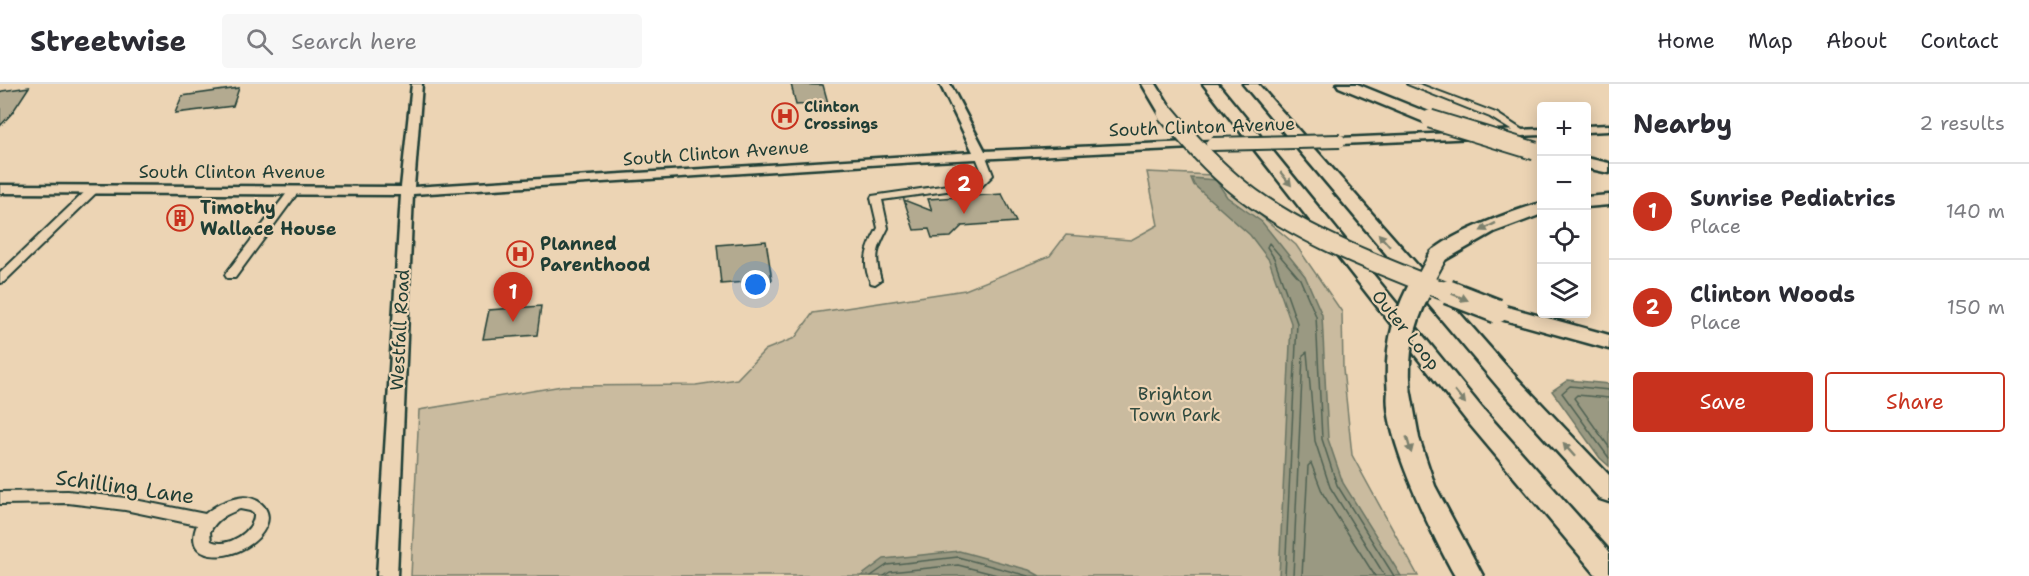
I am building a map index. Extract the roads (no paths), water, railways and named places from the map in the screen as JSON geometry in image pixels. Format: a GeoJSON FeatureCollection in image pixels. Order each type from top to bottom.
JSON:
{"type":"FeatureCollection","features":[{"type":"Feature","properties":{"kind":"highway"},"geometry":{"type":"LineString","coordinates":[[1149,84],[1185,139],[1216,170],[1257,201],[1297,226],[1381,266],[1497,311],[1609,342]]}},
{"type":"Feature","properties":{"kind":"highway","name":"Outer Loop"},"geometry":{"type":"LineString","coordinates":[[1210,84],[1485,427],[1609,570]]}},
{"type":"Feature","properties":{"kind":"highway"},"geometry":{"type":"LineString","coordinates":[[1250,84],[1507,382],[1609,492]]}},
{"type":"Feature","properties":{"kind":"highway"},"geometry":{"type":"LineString","coordinates":[[1344,84],[1430,119],[1537,152]]}},
{"type":"Feature","properties":{"kind":"highway"},"geometry":{"type":"LineString","coordinates":[[1591,164],[1609,168]]}},
{"type":"Feature","properties":{"kind":"highway"},"geometry":{"type":"LineString","coordinates":[[1591,202],[1609,200]]}},
{"type":"Feature","properties":{"kind":"highway"},"geometry":{"type":"LineString","coordinates":[[1469,576],[1433,510],[1415,465],[1403,424],[1396,361],[1400,330],[1411,303],[1438,256],[1468,237],[1499,222],[1537,210]]}},
{"type":"Feature","properties":{"kind":"street","name":"Westfall Road"},"geometry":{"type":"LineString","coordinates":[[387,576],[407,191],[417,84]]}},
{"type":"Feature","properties":{"kind":"street"},"geometry":{"type":"LineString","coordinates":[[875,280],[870,261],[883,222],[876,198],[979,184],[988,175],[945,84]]}},
{"type":"Feature","properties":{"kind":"street"},"geometry":{"type":"LineString","coordinates":[[1411,84],[1493,115],[1522,133]]}},
{"type":"Feature","properties":{"kind":"street"},"geometry":{"type":"LineString","coordinates":[[1591,129],[1609,128]]}},
{"type":"Feature","properties":{"kind":"street","name":"South Clinton Avenue"},"geometry":{"type":"LineString","coordinates":[[0,189],[407,191],[980,154],[1537,132]]}},
{"type":"Feature","properties":{"kind":"street"},"geometry":{"type":"LineString","coordinates":[[0,279],[94,189]]}},
{"type":"Feature","properties":{"kind":"street"},"geometry":{"type":"LineString","coordinates":[[231,275],[294,191]]}},
{"type":"Feature","properties":{"kind":"street","name":"Schilling Lane"},"geometry":{"type":"LineString","coordinates":[[0,498],[68,497],[125,504],[208,521]]}},
{"type":"Feature","properties":{"kind":"water"},"geometry":{"type":"Polygon","coordinates":[[[1191,178],[1216,180],[1227,197],[1262,222],[1305,276],[1322,315],[1328,439],[1343,483],[1401,576],[1279,576],[1291,323],[1269,260],[1250,235],[1194,185],[1191,178]]]}},
{"type":"Feature","properties":{"kind":"water"},"geometry":{"type":"Polygon","coordinates":[[[1568,380],[1609,384],[1609,466],[1600,458],[1552,391],[1568,380]]]}},
{"type":"Feature","properties":{"kind":"water"},"geometry":{"type":"Polygon","coordinates":[[[959,551],[1029,570],[1040,576],[861,576],[884,559],[959,551]]]}},
{"type":"Feature","properties":{"kind":"place","name":"Clinton Crossings"},"geometry":{"type":"Point","coordinates":[785,116]}},
{"type":"Feature","properties":{"kind":"place","name":"Clinton Woods"},"geometry":{"type":"Point","coordinates":[964,214]}},
{"type":"Feature","properties":{"kind":"place","name":"Timothy Wallace House"},"geometry":{"type":"Point","coordinates":[180,218]}},
{"type":"Feature","properties":{"kind":"place","name":"Planned Parenthood"},"geometry":{"type":"Point","coordinates":[520,254]}},
{"type":"Feature","properties":{"kind":"place","name":"Sunrise Pediatrics"},"geometry":{"type":"Point","coordinates":[513,322]}},
{"type":"Feature","properties":{"kind":"park label","name":"Brighton Town Park"},"geometry":{"type":"Point","coordinates":[1175,404]}}]}
